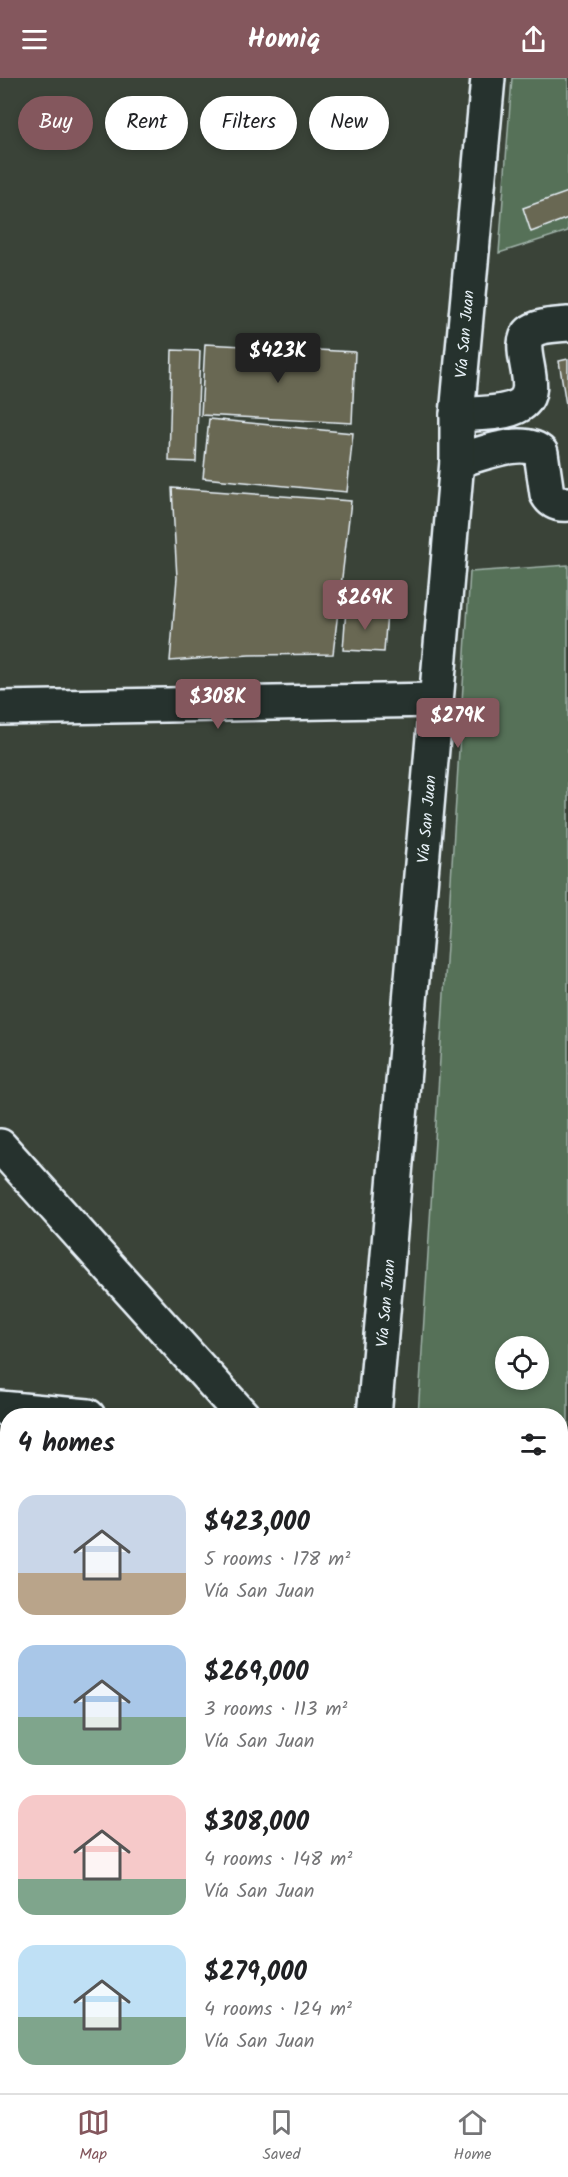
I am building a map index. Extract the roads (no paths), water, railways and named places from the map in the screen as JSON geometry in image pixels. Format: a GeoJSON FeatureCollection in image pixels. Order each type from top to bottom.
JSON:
{"type":"FeatureCollection","features":[{"type":"Feature","properties":{"kind":"street","name":"Vía San Juan"},"geometry":{"type":"LineString","coordinates":[[375,1408],[457,461],[457,415],[488,78]]}},
{"type":"Feature","properties":{"kind":"street"},"geometry":{"type":"LineString","coordinates":[[457,415],[511,409],[522,404],[528,396],[530,385],[525,344],[527,337],[532,331],[540,328],[568,324]]}},
{"type":"Feature","properties":{"kind":"street"},"geometry":{"type":"LineString","coordinates":[[457,461],[519,444],[536,448],[541,453],[550,500],[559,504],[568,504]]}},
{"type":"Feature","properties":{"kind":"street"},"geometry":{"type":"LineString","coordinates":[[0,708],[436,700]]}},
{"type":"Feature","properties":{"kind":"street"},"geometry":{"type":"LineString","coordinates":[[0,1146],[236,1408]]}}]}
